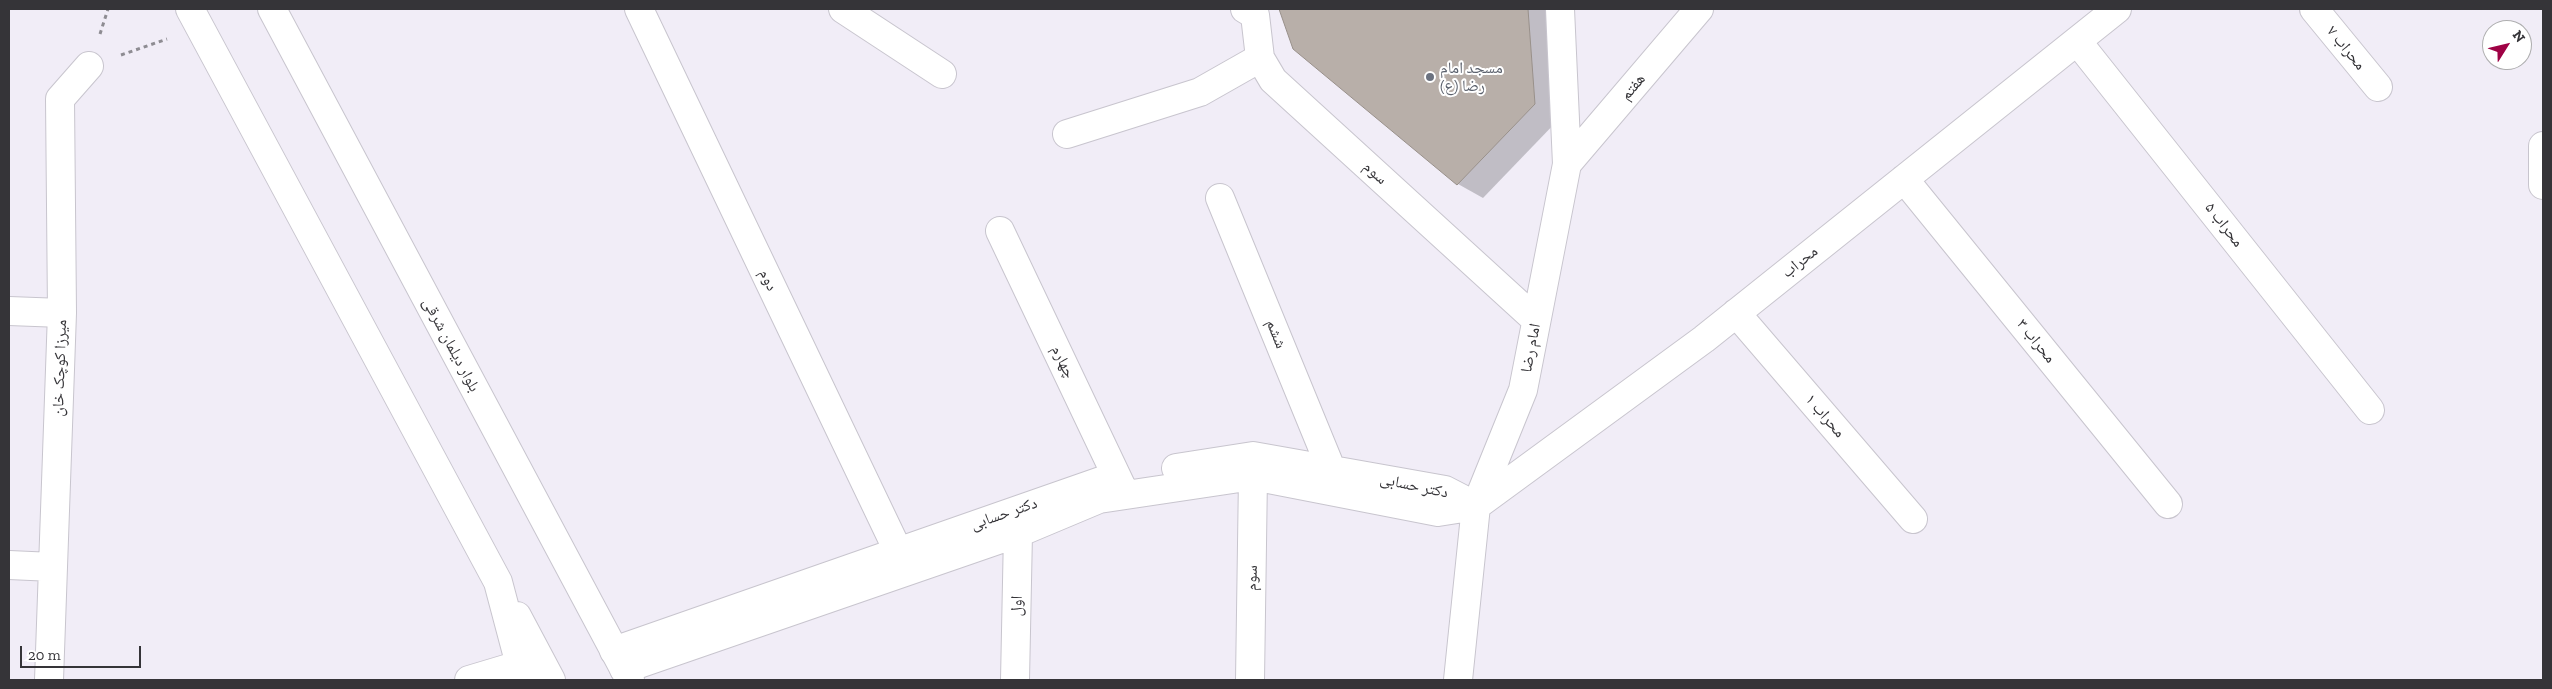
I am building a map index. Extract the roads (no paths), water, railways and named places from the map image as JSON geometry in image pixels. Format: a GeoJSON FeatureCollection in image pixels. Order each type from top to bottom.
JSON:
{"type":"FeatureCollection","features":[{"type":"Feature","properties":{"kind":"street","name":"بلوار دیلمان شرقی"},"geometry":{"type":"LineString","coordinates":[[272,9],[622,667]]}},
{"type":"Feature","properties":{"kind":"street","name":"دوم"},"geometry":{"type":"LineString","coordinates":[[639,9],[898,551]]}},
{"type":"Feature","properties":{"kind":"street"},"geometry":{"type":"LineString","coordinates":[[842,9],[942,74]]}},
{"type":"Feature","properties":{"kind":"street","name":"هفتم"},"geometry":{"type":"LineString","coordinates":[[1567,164],[1699,9]]}},
{"type":"Feature","properties":{"kind":"street","name":"محراب"},"geometry":{"type":"LineString","coordinates":[[1476,506],[1736,313],[2117,9]]}},
{"type":"Feature","properties":{"kind":"street","name":"محراب ۷"},"geometry":{"type":"LineString","coordinates":[[2314,9],[2378,87]]}},
{"type":"Feature","properties":{"kind":"street","name":"سوم"},"geometry":{"type":"LineString","coordinates":[[1253,11],[1260,58],[1273,80],[1536,320]]}},
{"type":"Feature","properties":{"kind":"street","name":"امام رضا"},"geometry":{"type":"LineString","coordinates":[[1458,680],[1476,506],[1523,390],[1567,164],[1558,12]]}},
{"type":"Feature","properties":{"kind":"street"},"geometry":{"type":"LineString","coordinates":[[195,18],[551,680]]}},
{"type":"Feature","properties":{"kind":"street","name":"محراب ۵"},"geometry":{"type":"LineString","coordinates":[[2077,40],[2370,410]]}},
{"type":"Feature","properties":{"kind":"street"},"geometry":{"type":"LineString","coordinates":[[1067,134],[1200,92],[1260,58]]}},
{"type":"Feature","properties":{"kind":"street","name":"میرزا کوچک خان"},"geometry":{"type":"LineString","coordinates":[[49,680],[62,313],[60,98],[89,66]]}},
{"type":"Feature","properties":{"kind":"street"},"geometry":{"type":"LineString","coordinates":[[2543,146],[2543,185]]}},
{"type":"Feature","properties":{"kind":"street","name":"محراب ۳"},"geometry":{"type":"LineString","coordinates":[[1904,179],[2168,504]]}},
{"type":"Feature","properties":{"kind":"street","name":"ششم"},"geometry":{"type":"LineString","coordinates":[[1220,198],[1332,471]]}},
{"type":"Feature","properties":{"kind":"street","name":"چهارم"},"geometry":{"type":"LineString","coordinates":[[1000,231],[1122,486]]}},
{"type":"Feature","properties":{"kind":"street"},"geometry":{"type":"LineString","coordinates":[[9,311],[62,313]]}},
{"type":"Feature","properties":{"kind":"street","name":"محراب ۱"},"geometry":{"type":"LineString","coordinates":[[1736,313],[1914,519]]}},
{"type":"Feature","properties":{"kind":"street","name":"دکتر حسابی"},"geometry":{"type":"LineString","coordinates":[[622,667],[1018,533],[1099,499],[1122,486],[1253,456],[1446,490],[1476,506]]}},
{"type":"Feature","properties":{"kind":"street","name":"دکتر حسابی"},"geometry":{"type":"LineString","coordinates":[[622,667],[898,551],[1093,482],[1122,486],[1253,476],[1438,512],[1476,506]]}},
{"type":"Feature","properties":{"kind":"street","name":"سوم"},"geometry":{"type":"LineString","coordinates":[[1250,680],[1253,476]]}},
{"type":"Feature","properties":{"kind":"street","name":"اول"},"geometry":{"type":"LineString","coordinates":[[1015,680],[1018,533]]}},
{"type":"Feature","properties":{"kind":"street"},"geometry":{"type":"LineString","coordinates":[[9,565],[53,567]]}},
{"type":"Feature","properties":{"kind":"street"},"geometry":{"type":"LineString","coordinates":[[469,680],[522,673],[498,582]]}},
{"type":"Feature","properties":{"kind":"place","name":"مسجد امام رضا (ع)"},"geometry":{"type":"Point","coordinates":[1430,77]}}]}
